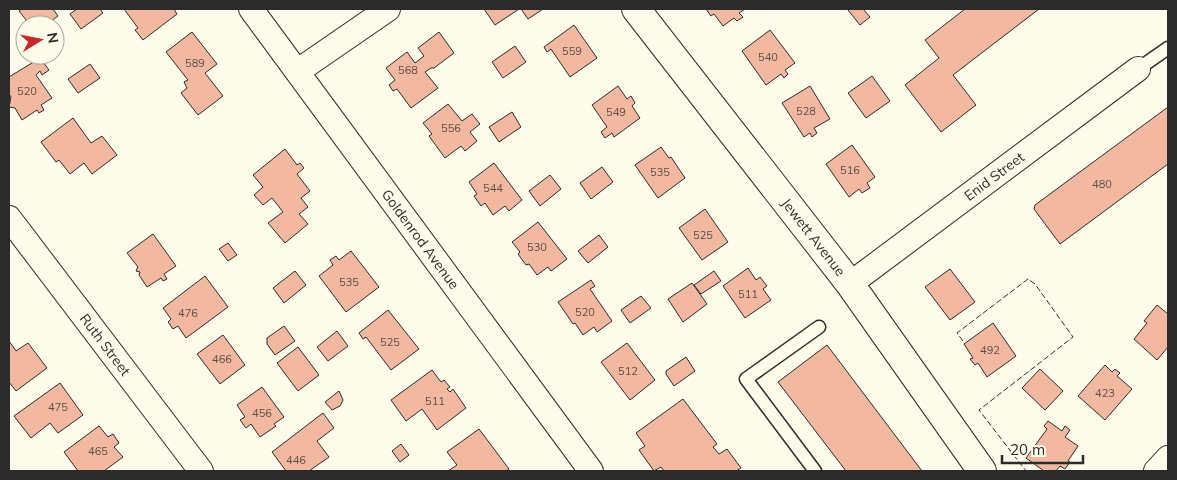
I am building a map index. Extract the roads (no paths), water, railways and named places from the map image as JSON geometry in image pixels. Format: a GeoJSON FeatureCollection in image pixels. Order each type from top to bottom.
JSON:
{"type":"FeatureCollection","features":[{"type":"Feature","properties":{"kind":"main road","name":"Jewett Avenue"},"geometry":{"type":"LineString","coordinates":[[636,9],[850,284],[982,471]]}},
{"type":"Feature","properties":{"kind":"street","name":"Goldenrod Avenue"},"geometry":{"type":"LineString","coordinates":[[251,9],[591,471]]}},
{"type":"Feature","properties":{"kind":"street"},"geometry":{"type":"LineString","coordinates":[[298,71],[388,9]]}},
{"type":"Feature","properties":{"kind":"street","name":"Enid Street"},"geometry":{"type":"LineString","coordinates":[[850,284],[1138,70]]}},
{"type":"Feature","properties":{"kind":"street","name":"Ruth Street"},"geometry":{"type":"LineString","coordinates":[[9,218],[201,471]]}},
{"type":"Feature","properties":{"kind":"street"},"geometry":{"type":"LineString","coordinates":[[1156,471],[1168,458]]}},
{"type":"Feature","properties":{"kind":"lane"},"geometry":{"type":"LineString","coordinates":[[1138,70],[1168,48]]}},
{"type":"Feature","properties":{"kind":"lane"},"geometry":{"type":"LineString","coordinates":[[815,471],[746,379],[819,327]]}}]}
